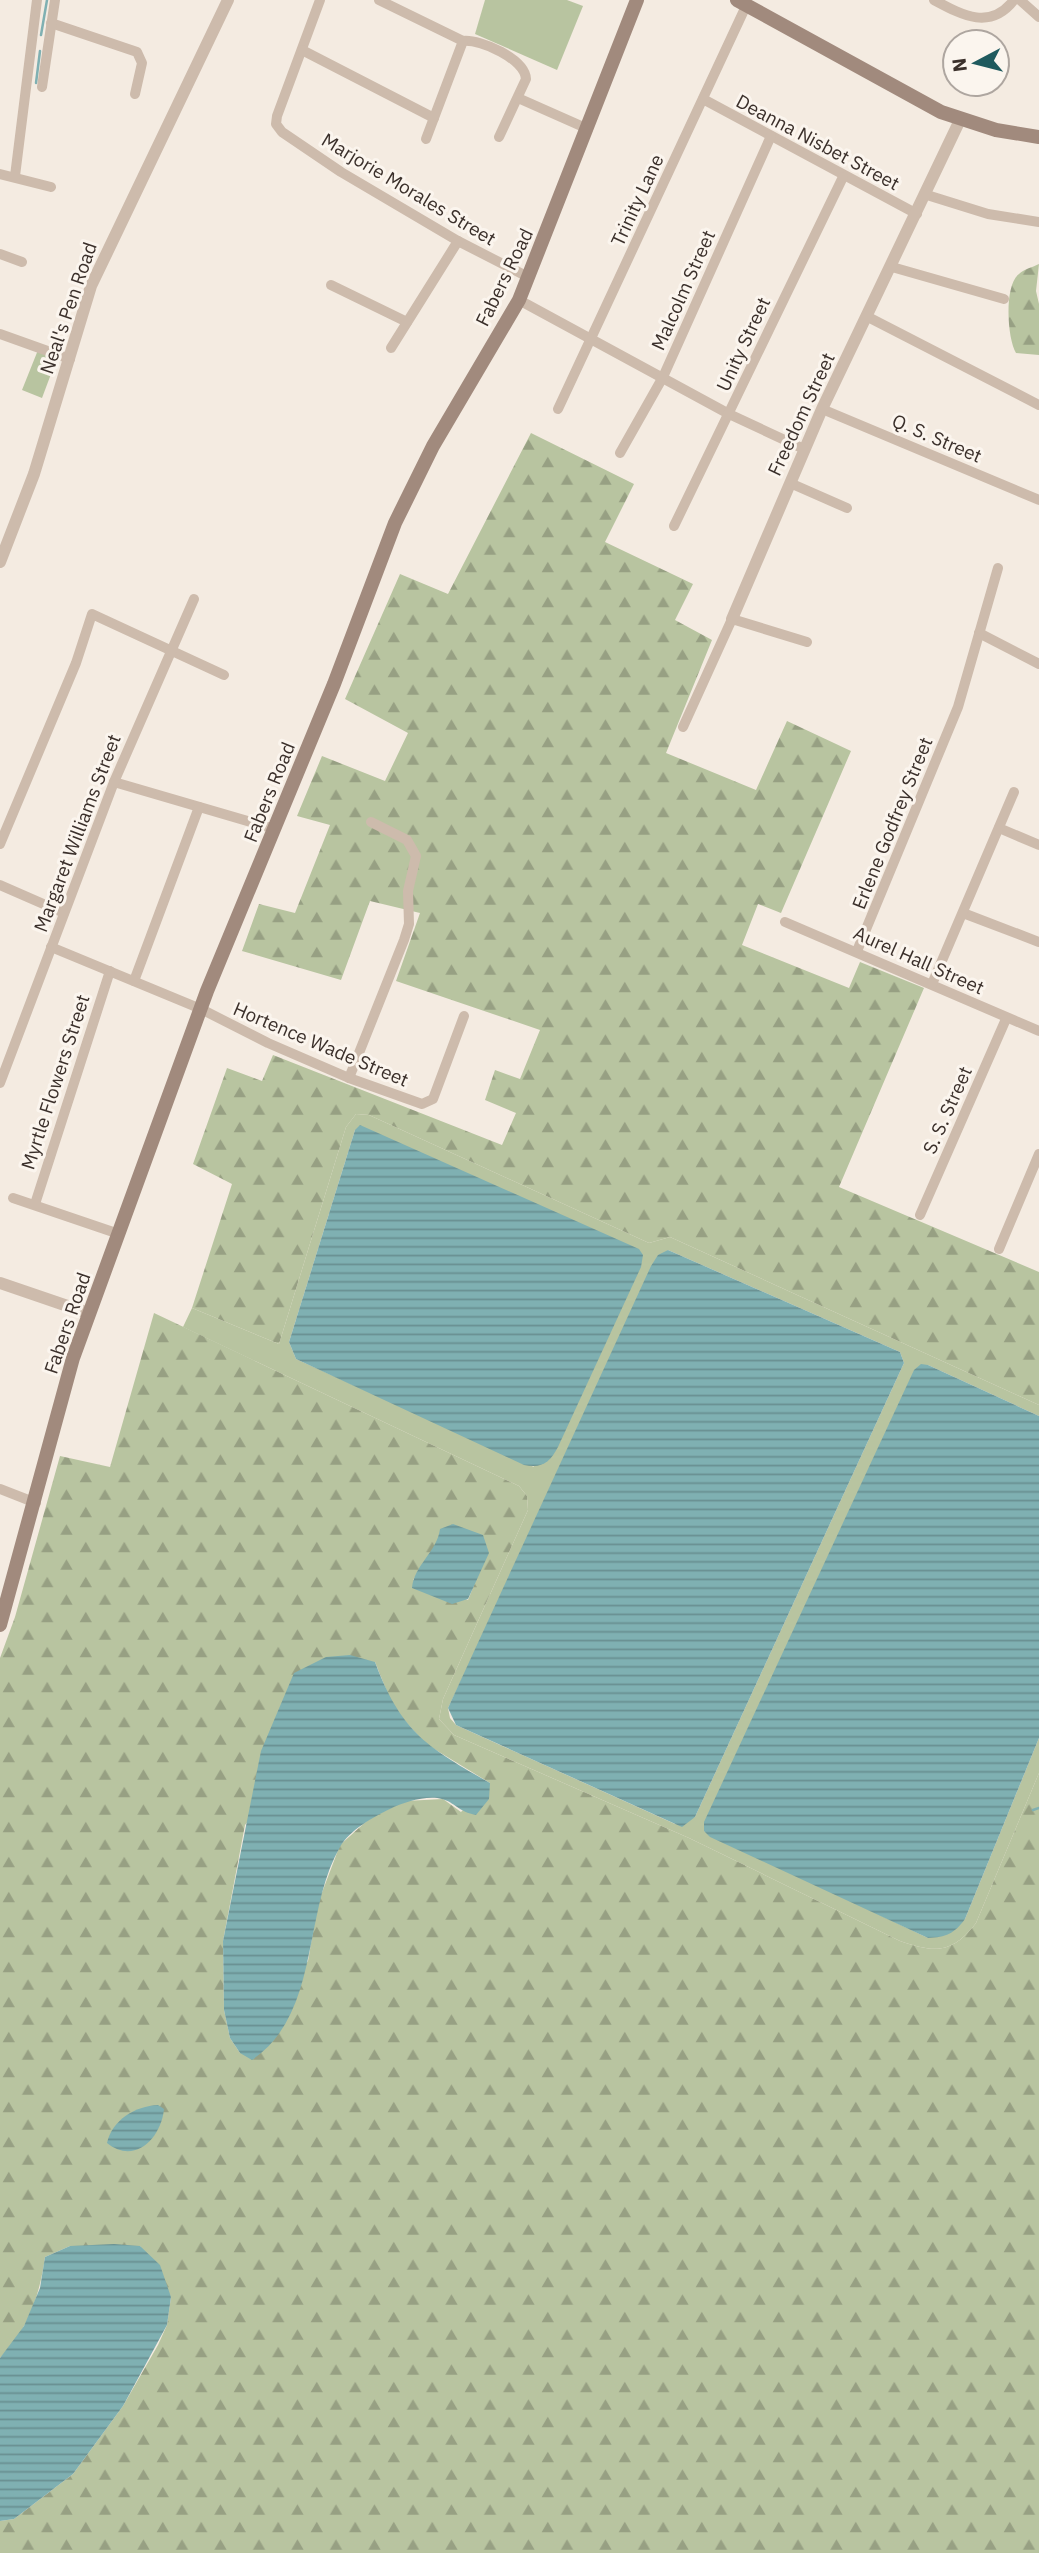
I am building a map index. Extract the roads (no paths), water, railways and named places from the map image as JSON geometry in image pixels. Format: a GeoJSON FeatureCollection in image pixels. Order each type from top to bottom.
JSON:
{"type":"FeatureCollection","features":[{"type":"Feature","properties":{"kind":"main road","name":"Fabers Road"},"geometry":{"type":"LineString","coordinates":[[0,1625],[7,1580],[36,1503],[88,1313],[201,1009],[413,483],[519,300],[637,0]]}},
{"type":"Feature","properties":{"kind":"main road"},"geometry":{"type":"LineString","coordinates":[[741,3],[960,120],[1039,137]]}},
{"type":"Feature","properties":{"kind":"street"},"geometry":{"type":"LineString","coordinates":[[15,176],[37,0]]}},
{"type":"Feature","properties":{"kind":"street"},"geometry":{"type":"LineString","coordinates":[[42,88],[55,0]]}},
{"type":"Feature","properties":{"kind":"street","name":"Neal's Pen Road"},"geometry":{"type":"LineString","coordinates":[[0,562],[34,474],[83,312],[102,259],[228,0]]}},
{"type":"Feature","properties":{"kind":"street"},"geometry":{"type":"LineString","coordinates":[[320,0],[302,50],[434,118]]}},
{"type":"Feature","properties":{"kind":"street"},"geometry":{"type":"LineString","coordinates":[[379,0],[463,41],[475,40],[514,60],[526,72],[518,98],[499,137]]}},
{"type":"Feature","properties":{"kind":"street"},"geometry":{"type":"LineString","coordinates":[[934,0],[975,19],[997,15],[1014,0]]}},
{"type":"Feature","properties":{"kind":"street"},"geometry":{"type":"LineString","coordinates":[[1020,0],[1039,17]]}},
{"type":"Feature","properties":{"kind":"street","name":"Trinity Lane"},"geometry":{"type":"LineString","coordinates":[[558,409],[703,99],[741,3]]}},
{"type":"Feature","properties":{"kind":"street"},"geometry":{"type":"LineString","coordinates":[[51,23],[137,52],[142,63],[135,94]]}},
{"type":"Feature","properties":{"kind":"street"},"geometry":{"type":"LineString","coordinates":[[32,41],[48,45]]}},
{"type":"Feature","properties":{"kind":"street"},"geometry":{"type":"LineString","coordinates":[[426,139],[463,41]]}},
{"type":"Feature","properties":{"kind":"street","name":"Marjorie Morales Street"},"geometry":{"type":"LineString","coordinates":[[302,50],[276,124],[282,132],[341,172],[458,241],[528,277]]}},
{"type":"Feature","properties":{"kind":"street"},"geometry":{"type":"LineString","coordinates":[[518,98],[588,129]]}},
{"type":"Feature","properties":{"kind":"street","name":"Deanna Nisbet Street"},"geometry":{"type":"LineString","coordinates":[[703,99],[843,177],[917,214]]}},
{"type":"Feature","properties":{"kind":"street","name":"Freedom Street"},"geometry":{"type":"LineString","coordinates":[[683,727],[822,409],[927,195],[960,120]]}},
{"type":"Feature","properties":{"kind":"street","name":"Malcolm Street"},"geometry":{"type":"LineString","coordinates":[[620,453],[663,377],[771,136]]}},
{"type":"Feature","properties":{"kind":"street"},"geometry":{"type":"LineString","coordinates":[[0,174],[51,187]]}},
{"type":"Feature","properties":{"kind":"street","name":"Unity Street"},"geometry":{"type":"LineString","coordinates":[[674,526],[843,177]]}},
{"type":"Feature","properties":{"kind":"street"},"geometry":{"type":"LineString","coordinates":[[927,195],[988,214],[1039,222]]}},
{"type":"Feature","properties":{"kind":"street"},"geometry":{"type":"LineString","coordinates":[[391,348],[458,241]]}},
{"type":"Feature","properties":{"kind":"street"},"geometry":{"type":"LineString","coordinates":[[0,254],[22,262]]}},
{"type":"Feature","properties":{"kind":"street"},"geometry":{"type":"LineString","coordinates":[[892,267],[1004,299]]}},
{"type":"Feature","properties":{"kind":"street"},"geometry":{"type":"LineString","coordinates":[[331,285],[407,322]]}},
{"type":"Feature","properties":{"kind":"street"},"geometry":{"type":"LineString","coordinates":[[519,300],[730,414],[804,449]]}},
{"type":"Feature","properties":{"kind":"street"},"geometry":{"type":"LineString","coordinates":[[868,317],[1039,405]]}},
{"type":"Feature","properties":{"kind":"street"},"geometry":{"type":"LineString","coordinates":[[0,334],[70,359]]}},
{"type":"Feature","properties":{"kind":"street","name":"Q. S. Street"},"geometry":{"type":"LineString","coordinates":[[822,409],[1039,500]]}},
{"type":"Feature","properties":{"kind":"street"},"geometry":{"type":"LineString","coordinates":[[790,483],[847,508]]}},
{"type":"Feature","properties":{"kind":"street","name":"Erlene Godfrey Street"},"geometry":{"type":"LineString","coordinates":[[858,951],[958,707],[998,568]]}},
{"type":"Feature","properties":{"kind":"street","name":"Margaret Williams Street"},"geometry":{"type":"LineString","coordinates":[[0,1083],[114,782],[194,599]]}},
{"type":"Feature","properties":{"kind":"street"},"geometry":{"type":"LineString","coordinates":[[0,844],[76,663],[92,614],[224,676]]}},
{"type":"Feature","properties":{"kind":"street"},"geometry":{"type":"LineString","coordinates":[[732,619],[807,642]]}},
{"type":"Feature","properties":{"kind":"street"},"geometry":{"type":"LineString","coordinates":[[979,633],[1039,664]]}},
{"type":"Feature","properties":{"kind":"street"},"geometry":{"type":"LineString","coordinates":[[114,782],[275,830]]}},
{"type":"Feature","properties":{"kind":"street"},"geometry":{"type":"LineString","coordinates":[[932,984],[1013,792]]}},
{"type":"Feature","properties":{"kind":"street"},"geometry":{"type":"LineString","coordinates":[[134,981],[199,807]]}},
{"type":"Feature","properties":{"kind":"street"},"geometry":{"type":"LineString","coordinates":[[349,1078],[371,1030],[409,924],[408,891],[416,856],[407,840],[371,822]]}},
{"type":"Feature","properties":{"kind":"street"},"geometry":{"type":"LineString","coordinates":[[999,828],[1039,845]]}},
{"type":"Feature","properties":{"kind":"street"},"geometry":{"type":"LineString","coordinates":[[0,885],[64,913]]}},
{"type":"Feature","properties":{"kind":"street"},"geometry":{"type":"LineString","coordinates":[[963,914],[1039,942]]}},
{"type":"Feature","properties":{"kind":"street","name":"Aurel Hall Street"},"geometry":{"type":"LineString","coordinates":[[785,922],[858,951],[1006,1019],[1039,1031]]}},
{"type":"Feature","properties":{"kind":"street","name":"Hortence Wade Street"},"geometry":{"type":"LineString","coordinates":[[51,947],[201,1009],[268,1043],[349,1078],[415,1103],[430,1103],[464,1016]]}},
{"type":"Feature","properties":{"kind":"street","name":"Myrtle Flowers Street"},"geometry":{"type":"LineString","coordinates":[[35,1204],[110,971]]}},
{"type":"Feature","properties":{"kind":"street","name":"S. S. Street"},"geometry":{"type":"LineString","coordinates":[[920,1215],[1006,1019]]}},
{"type":"Feature","properties":{"kind":"street"},"geometry":{"type":"LineString","coordinates":[[999,1249],[1039,1154]]}},
{"type":"Feature","properties":{"kind":"street"},"geometry":{"type":"LineString","coordinates":[[13,1198],[119,1234]]}},
{"type":"Feature","properties":{"kind":"street"},"geometry":{"type":"LineString","coordinates":[[1,1288],[88,1313]]}},
{"type":"Feature","properties":{"kind":"street"},"geometry":{"type":"LineString","coordinates":[[0,1489],[36,1503]]}},
{"type":"Feature","properties":{"kind":"water"},"geometry":{"type":"Polygon","coordinates":[[[360,1125],[639,1249],[643,1255],[641,1267],[558,1447],[545,1463],[536,1466],[524,1465],[296,1359],[289,1342],[355,1130],[360,1125]]]}},
{"type":"Feature","properties":{"kind":"water"},"geometry":{"type":"Polygon","coordinates":[[[668,1250],[900,1352],[904,1363],[695,1817],[682,1827],[456,1725],[448,1708],[651,1266],[658,1255],[668,1250]]]}},
{"type":"Feature","properties":{"kind":"water"},"geometry":{"type":"Polygon","coordinates":[[[921,1364],[1039,1416],[1039,1738],[965,1919],[949,1934],[928,1938],[710,1837],[704,1831],[704,1822],[914,1370],[921,1364]]]}},
{"type":"Feature","properties":{"kind":"water"},"geometry":{"type":"Polygon","coordinates":[[[453,1524],[483,1535],[489,1553],[468,1599],[452,1604],[412,1588],[417,1572],[435,1545],[440,1529],[453,1524]]]}},
{"type":"Feature","properties":{"kind":"water"},"geometry":{"type":"Polygon","coordinates":[[[350,1655],[375,1662],[385,1686],[406,1722],[449,1759],[490,1783],[489,1799],[476,1815],[442,1799],[409,1802],[369,1820],[344,1841],[328,1873],[308,1961],[290,2016],[274,2040],[252,2060],[240,2053],[230,2038],[224,2010],[223,1941],[261,1751],[294,1673],[326,1657],[350,1655]]]}},
{"type":"Feature","properties":{"kind":"water"},"geometry":{"type":"Polygon","coordinates":[[[158,2105],[164,2109],[162,2120],[152,2139],[144,2146],[127,2151],[107,2143],[119,2121],[133,2111],[158,2105]]]}},
{"type":"Feature","properties":{"kind":"water"},"geometry":{"type":"Polygon","coordinates":[[[70,2246],[140,2246],[160,2265],[171,2297],[167,2325],[123,2406],[73,2474],[14,2519],[0,2521],[0,2358],[24,2326],[40,2288],[45,2257],[70,2246]]]}},
{"type":"Feature","properties":{"kind":"waterway"},"geometry":{"type":"LineString","coordinates":[[41,35],[47,0]]}},
{"type":"Feature","properties":{"kind":"waterway"},"geometry":{"type":"LineString","coordinates":[[36,83],[40,51]]}},
{"type":"Feature","properties":{"kind":"waterway"},"geometry":{"type":"LineString","coordinates":[[1033,1810],[1039,1808]]}}]}
